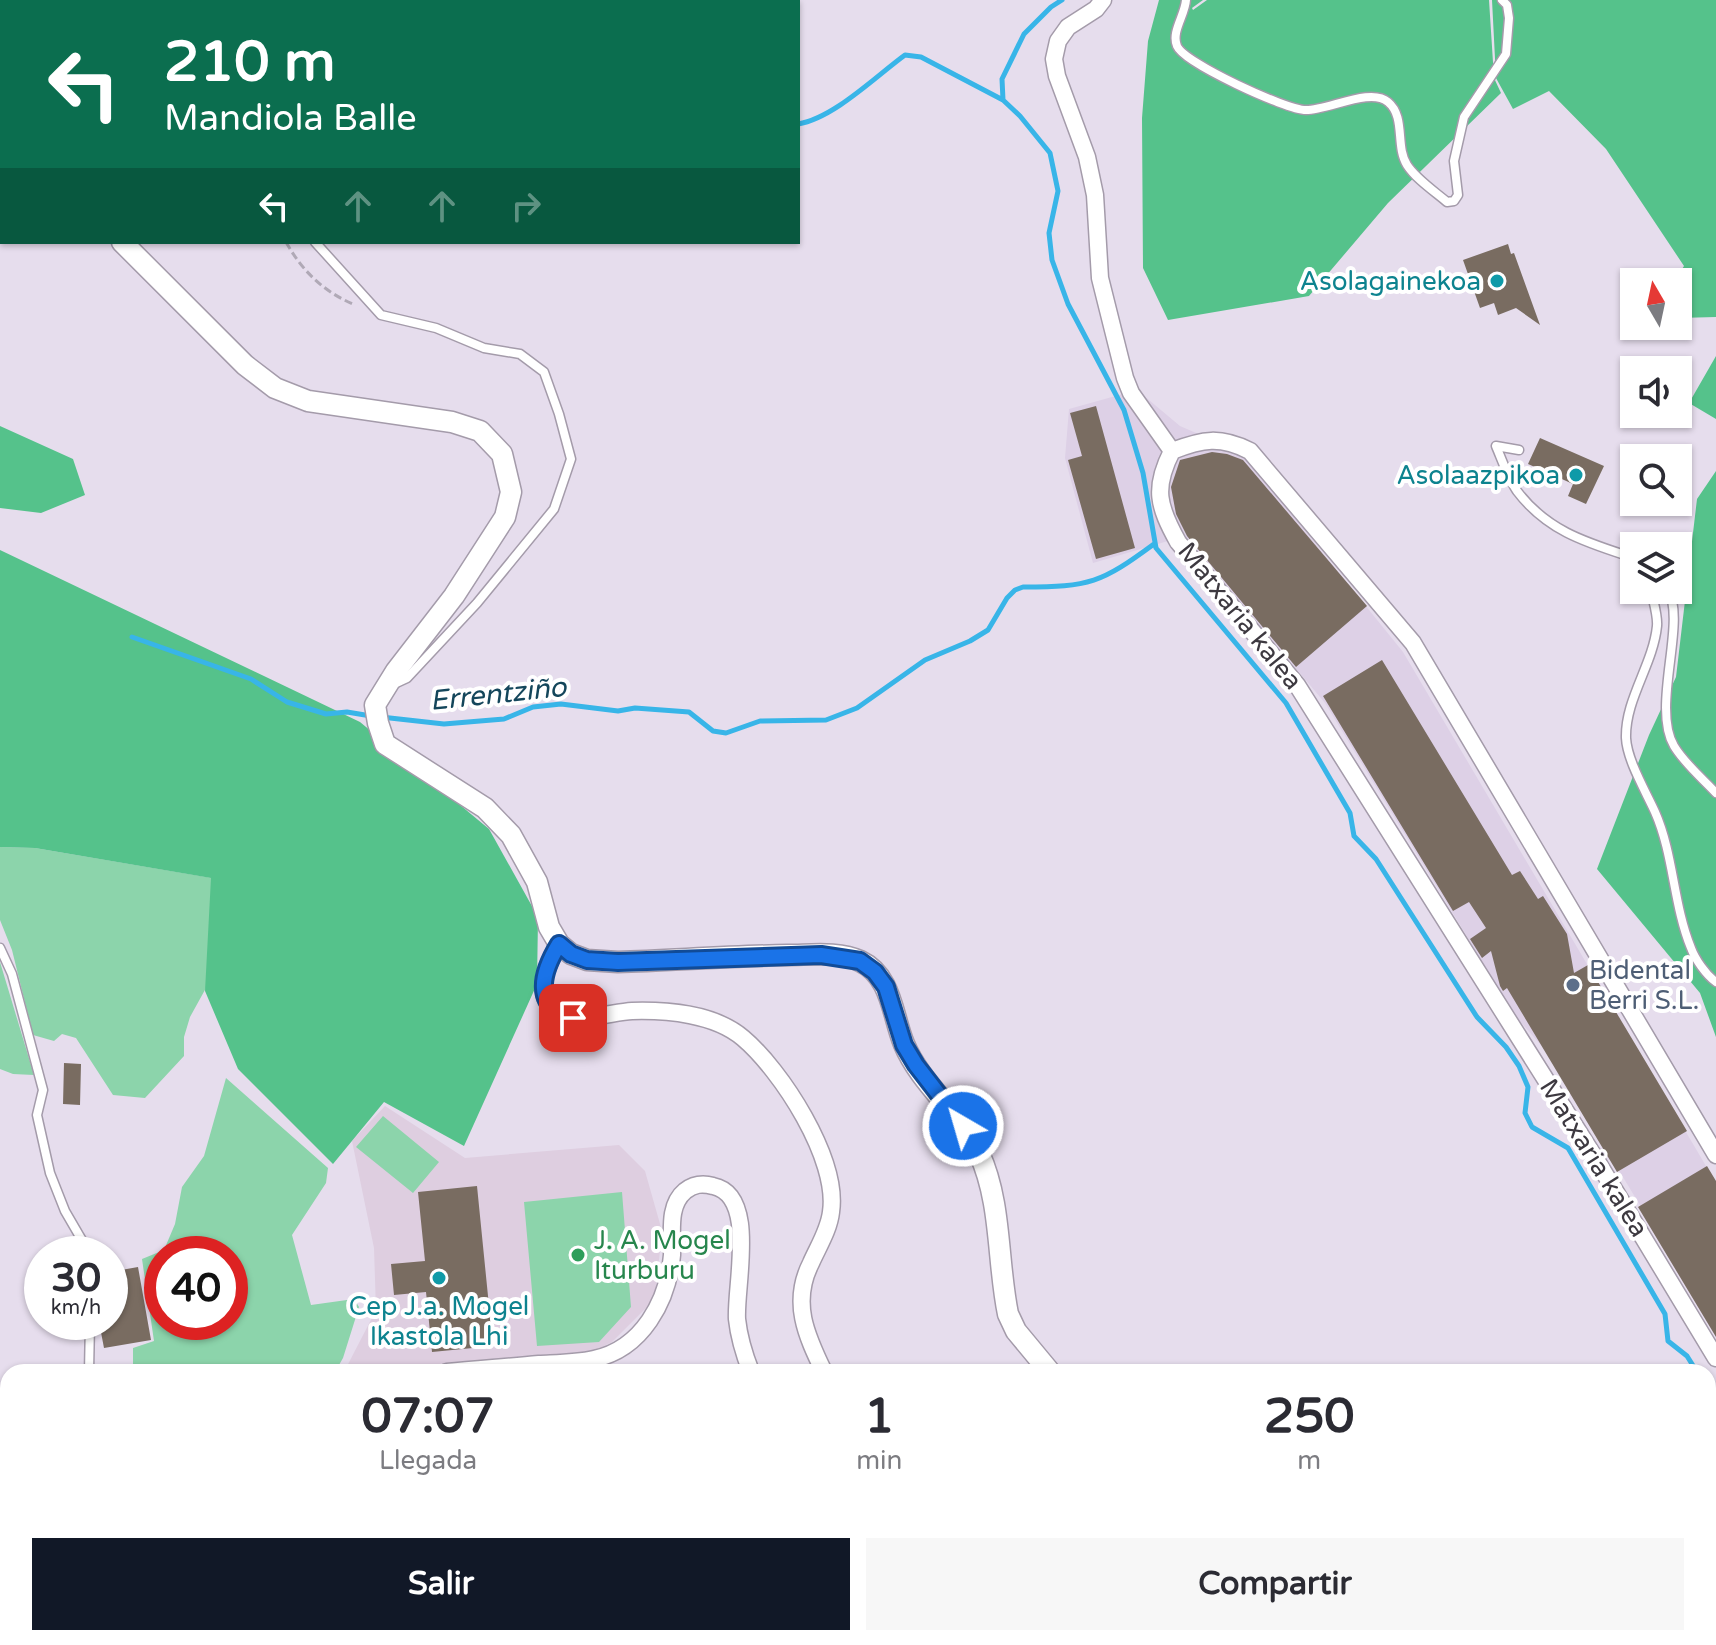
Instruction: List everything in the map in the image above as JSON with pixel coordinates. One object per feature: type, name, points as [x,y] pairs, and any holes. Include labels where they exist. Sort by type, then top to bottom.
[{"type":"street","points":[[1103,0],[1096,9],[1068,27],[1058,41],[1054,59],[1057,76],[1087,157],[1095,195],[1100,278],[1131,393],[1172,451],[1198,441],[1220,440],[1250,451],[1413,643],[1715,1149]]},
{"type":"street","points":[[124,244],[245,365],[275,388],[308,401],[466,426],[480,431],[502,454],[511,492],[505,517],[454,596],[396,671],[375,705],[385,744],[485,808],[511,835],[537,882],[549,927],[559,944],[571,954],[587,960],[618,962],[821,955],[860,961],[875,972],[886,987],[904,1045],[979,1152],[990,1184],[1008,1314],[1016,1331],[1043,1364]]},
{"type":"street","name":"Matxaria kalea","points":[[1172,451],[1161,473],[1159,496],[1165,519],[1178,542],[1297,685],[1597,1161],[1716,1358]]},
{"type":"street","points":[[559,944],[543,976],[544,992],[559,1014],[573,1018],[632,1011],[669,1013],[707,1020],[735,1031],[759,1051],[798,1106],[819,1148],[829,1179],[832,1211],[801,1288],[800,1311],[805,1332],[820,1364]]},
{"type":"street","points":[[538,1364],[595,1359],[624,1347],[641,1333],[658,1308],[669,1278],[672,1218],[679,1197],[692,1186],[705,1184],[721,1187],[732,1197],[739,1210],[737,1320],[748,1364]]},
{"type":"lane","points":[[1186,0],[1185,12],[1175,35],[1177,48],[1189,59],[1277,103],[1304,110],[1329,108],[1374,96],[1387,100],[1396,112],[1403,157],[1408,167],[1447,202],[1454,201],[1458,195],[1454,161],[1464,117],[1506,54],[1509,18],[1507,5],[1502,0]]},
{"type":"lane","points":[[317,244],[381,315],[436,328],[484,348],[520,354],[544,372],[571,459],[554,509],[517,556],[407,678],[389,686]]},
{"type":"lane","points":[[1519,450],[1496,446],[1516,489],[1540,514],[1576,540],[1620,554]]},
{"type":"lane","points":[[1653,604],[1657,624],[1651,654],[1631,709],[1626,740],[1639,779],[1657,816],[1670,860],[1680,918],[1692,952],[1716,982]]},
{"type":"lane","points":[[1671,604],[1667,727],[1674,746],[1716,793]]},
{"type":"lane","points":[[0,948],[12,974],[43,1090],[37,1115],[50,1173],[65,1211],[80,1236]]},
{"type":"lane","points":[[89,1364],[90,1340]]},
{"type":"path","points":[[287,244],[299,266],[334,296],[381,315]]},
{"type":"shaded area","points":[[1137,390],[1180,426],[1242,453],[1403,652],[1716,1183],[1716,1331],[1548,1053],[1516,1017],[1325,703],[1185,536],[1093,563],[1065,458],[1069,409]]},
{"type":"shaded area","name":"J. A. Mogel Iturburu","points":[[385,1106],[465,1158],[619,1145],[645,1171],[662,1231],[655,1299],[612,1342],[594,1351],[439,1364],[348,1364],[376,1310],[374,1248],[352,1141]]},
{"type":"green space","points":[[1159,0],[1203,0],[1193,10],[1207,0],[1489,0],[1494,78],[1501,93],[1388,203],[1309,296],[1168,320],[1143,268],[1142,118],[1148,41]]},
{"type":"green space","points":[[1492,0],[1716,0],[1716,317],[1692,318],[1692,268],[1683,268],[1606,149],[1549,91],[1513,109],[1496,78]]},
{"type":"green space","points":[[1716,356],[1716,419],[1692,405],[1692,398]]},
{"type":"green space","points":[[0,426],[73,459],[85,495],[41,513],[0,508]]},
{"type":"green space","points":[[1716,471],[1716,1037],[1700,993],[1597,869],[1649,735],[1676,677],[1685,604],[1692,604],[1692,541],[1697,499]]},
{"type":"green space","points":[[0,550],[360,722],[489,829],[538,917],[537,984],[464,1146],[384,1102],[333,1164],[238,1069],[205,991],[211,878],[35,848],[0,847]]},
{"type":"green space","points":[[0,847],[35,848],[212,878],[206,988],[190,1017],[184,1037],[184,1056],[145,1098],[113,1095],[76,1038],[62,1034],[54,1041],[33,1035],[12,950],[0,920]]},
{"type":"green space","points":[[0,962],[34,1075],[13,1074],[0,1069]]},
{"type":"green space","points":[[226,1078],[328,1168],[326,1183],[292,1235],[311,1305],[354,1299],[359,1307],[340,1364],[133,1364],[133,1348],[154,1340],[248,1340],[248,1236],[170,1236],[182,1187],[204,1156]]},
{"type":"green space","points":[[383,1116],[439,1162],[413,1193],[356,1147]]},
{"type":"green space","name":"J. A. Mogel Iturburu","points":[[622,1192],[631,1307],[599,1342],[537,1346],[524,1202]]},
{"type":"building","name":"Asolagainekoa","points":[[1508,244],[1540,325],[1516,308],[1498,315],[1494,303],[1480,308],[1463,260]]},
{"type":"building","points":[[1096,406],[1135,548],[1096,559],[1068,460],[1082,456],[1070,413]]},
{"type":"building","name":"Asolaazpikoa","points":[[1540,438],[1604,466],[1586,504],[1568,496],[1573,484],[1528,464]]},
{"type":"building","points":[[1212,452],[1243,460],[1367,606],[1296,667],[1187,536],[1176,514],[1171,487],[1180,460]]},
{"type":"building","points":[[1382,660],[1512,875],[1520,871],[1538,899],[1543,896],[1567,934],[1574,973],[1588,965],[1687,1131],[1617,1172],[1507,988],[1503,991],[1500,986],[1491,951],[1482,958],[1470,939],[1486,928],[1469,902],[1453,911],[1323,696]]},
{"type":"building","points":[[64,1063],[81,1064],[80,1105],[63,1104]]},
{"type":"building","points":[[1707,1166],[1716,1181],[1716,1337],[1638,1207]]},
{"type":"building","name":"Cep J.a. Mogel Ikastola Lhi","points":[[477,1186],[493,1346],[432,1352],[426,1292],[394,1295],[391,1264],[425,1261],[418,1192]]},
{"type":"building","points":[[138,1267],[144,1301],[144,1340],[151,1340],[104,1348],[102,1340],[128,1340],[128,1269]]},
{"type":"waterway","points":[[1062,0],[1024,34],[1002,79],[1003,100],[1050,153],[1058,191],[1049,233],[1052,260],[1068,304],[1124,410],[1143,473],[1156,548],[1286,703],[1350,813],[1354,836],[1376,859],[1477,1017],[1506,1047],[1519,1066],[1528,1087],[1525,1113],[1532,1127],[1568,1148],[1665,1314],[1668,1341],[1692,1364]]},
{"type":"waterway","points":[[800,123],[840,105],[905,55],[921,57],[1003,100]]},
{"type":"waterway","name":"Errentziño","points":[[381,717],[444,724],[504,719],[533,707],[561,704],[618,711],[635,708],[689,712],[713,731],[726,733],[760,721],[826,720],[857,708],[925,660],[988,630],[1015,590],[1094,580],[1121,567],[1154,544]]},
{"type":"waterway","name":"Errentziño","points":[[132,637],[251,679],[287,702],[326,714],[347,712],[371,716]]},
{"type":"place","name":"Asolagainekoa","points":[[1497,281]]},
{"type":"place","name":"Asolaazpikoa","points":[[1576,475]]},
{"type":"place","name":"Bidental Berri S.L.","points":[[1573,985]]},
{"type":"place","name":"J. A. Mogel Iturburu","points":[[578,1255]]},
{"type":"place","name":"Cep J.a. Mogel Ikastola Lhi","points":[[439,1278]]},
{"type":"route","points":[[573,1018],[559,1014],[544,992],[543,976],[559,944],[571,954],[587,960],[618,962],[821,955],[860,961],[875,972],[886,987],[904,1045],[963,1126]]}]
